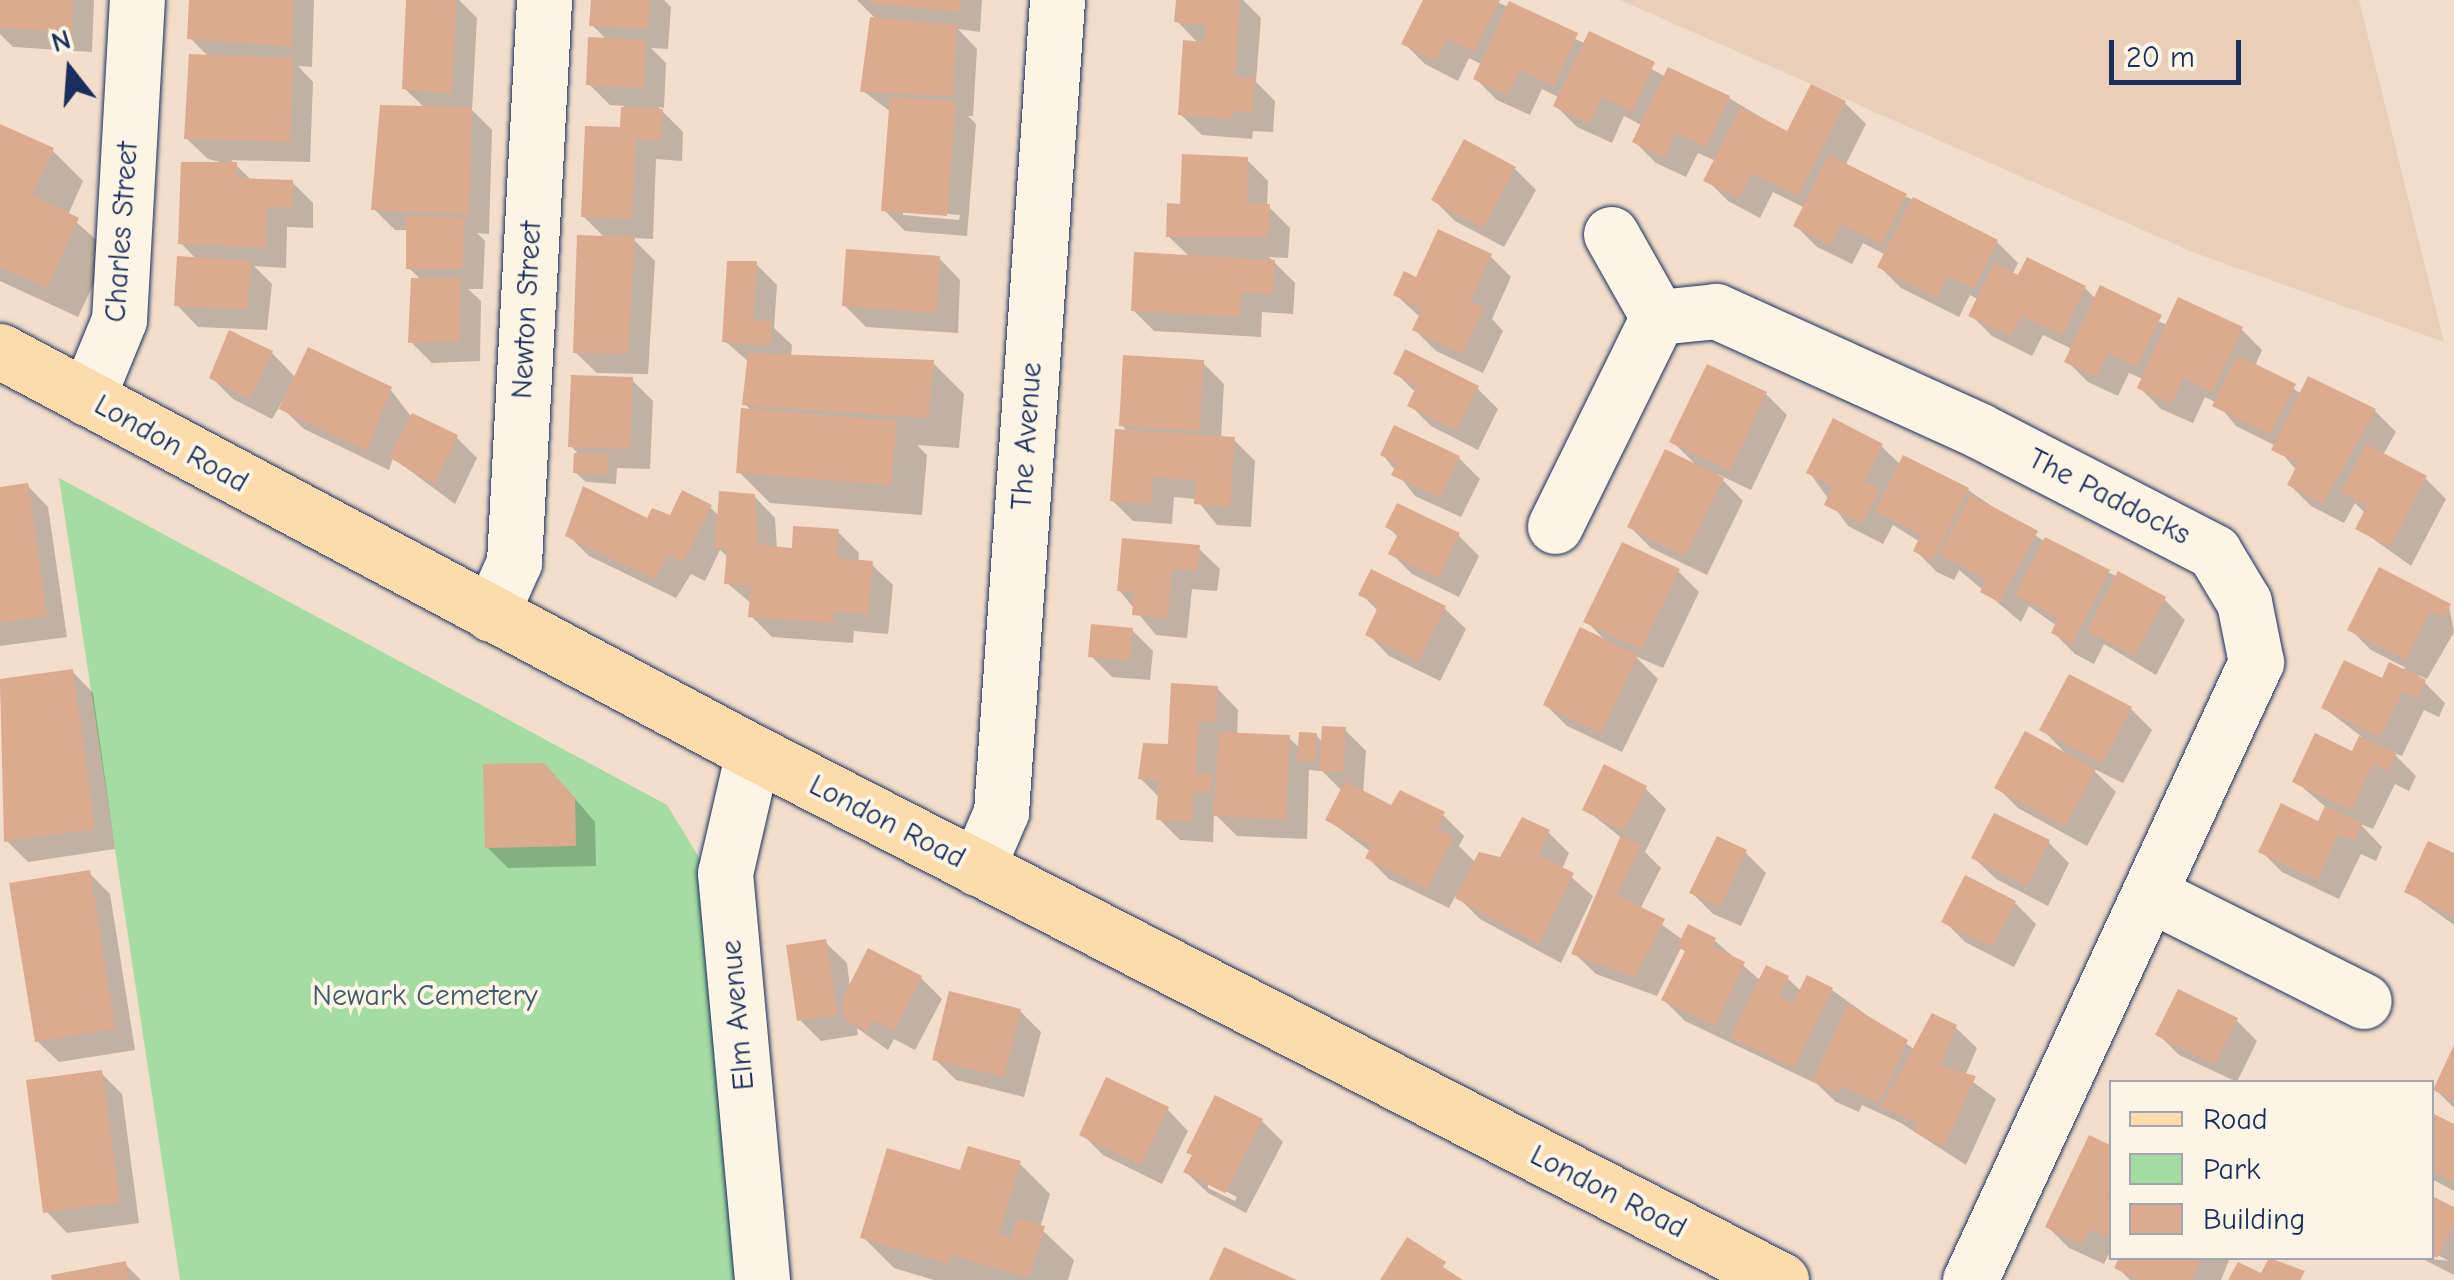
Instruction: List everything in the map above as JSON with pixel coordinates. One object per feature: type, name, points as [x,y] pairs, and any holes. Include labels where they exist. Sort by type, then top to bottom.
[{"type":"main road","name":"London Road","points":[[0,351],[1722,1265],[1781,1280]]},
{"type":"street","name":"Charles Street","points":[[87,398],[119,320],[136,0]]},
{"type":"street","name":"Newton Street","points":[[491,614],[514,562],[544,0]]},
{"type":"street","name":"The Avenue","points":[[977,868],[1001,812],[1057,0]]},
{"type":"street","points":[[1555,526],[1658,317],[1611,234]]},
{"type":"street","name":"The Paddocks","points":[[1658,317],[1716,311],[1995,438],[2214,552],[2244,602],[2256,662],[1970,1280]]},
{"type":"street","name":"Elm Avenue","points":[[753,752],[725,874],[762,1280]]},
{"type":"street","points":[[2150,894],[2364,1000]]},
{"type":"shaded area","points":[[1620,0],[2359,0],[2444,342],[2195,253]]},
{"type":"green space","name":"Newark Cemetery","points":[[59,478],[667,805],[700,859],[738,1280],[180,1280]]},
{"type":"building","points":[[0,0],[73,0],[72,32],[0,28]]},
{"type":"building","points":[[189,0],[293,0],[292,47],[187,39]]},
{"type":"building","points":[[406,0],[457,0],[451,94],[402,89]]},
{"type":"building","points":[[591,0],[650,0],[648,29],[589,26]]},
{"type":"building","points":[[872,0],[961,0],[960,12]]},
{"type":"building","points":[[1176,0],[1240,0],[1235,76],[1255,78],[1253,112],[1232,111],[1231,119],[1178,115],[1183,40],[1205,42],[1206,25],[1174,22]]},
{"type":"building","points":[[1423,0],[1500,0],[1474,52],[1447,39],[1436,61],[1401,44]]},
{"type":"building","points":[[1509,1],[1578,33],[1554,86],[1520,70],[1508,96],[1473,79]]},
{"type":"building","points":[[870,17],[957,25],[953,96],[860,92]]},
{"type":"building","points":[[1589,31],[1655,62],[1632,112],[1602,97],[1590,124],[1553,106]]},
{"type":"building","points":[[588,37],[646,40],[644,88],[586,85]]},
{"type":"building","points":[[189,54],[293,58],[290,142],[184,139]]},
{"type":"building","points":[[1668,67],[1730,96],[1706,147],[1676,133],[1664,158],[1632,142]]},
{"type":"building","points":[[1811,84],[1846,101],[1798,196],[1752,173],[1739,198],[1703,181],[1741,107],[1787,131]]},
{"type":"building","points":[[890,97],[956,101],[947,216],[881,211]]},
{"type":"building","points":[[380,105],[472,107],[469,214],[371,210]]},
{"type":"building","points":[[621,107],[663,109],[661,141],[636,139],[632,219],[581,217],[585,126],[620,127]]},
{"type":"building","points":[[0,124],[54,148],[32,195],[79,218],[47,288],[0,267]]},
{"type":"building","points":[[1464,139],[1516,167],[1483,228],[1431,200]]},
{"type":"building","points":[[1182,154],[1248,157],[1247,203],[1270,204],[1268,237],[1166,237],[1167,203],[1180,204]]},
{"type":"building","points":[[1829,155],[1907,194],[1882,244],[1841,224],[1830,245],[1793,226]]},
{"type":"building","points":[[181,162],[237,162],[236,178],[293,180],[292,207],[267,207],[266,248],[178,244]]},
{"type":"building","points":[[1913,197],[1998,240],[1974,289],[1948,276],[1937,298],[1877,267]]},
{"type":"building","points":[[406,215],[465,218],[462,269],[406,269]]},
{"type":"building","points":[[1438,229],[1492,254],[1470,301],[1484,308],[1462,354],[1412,330],[1422,309],[1393,295],[1404,271],[1416,277]]},
{"type":"building","points":[[577,235],[635,237],[628,354],[573,353]]},
{"type":"building","points":[[846,249],[940,256],[937,313],[842,306]]},
{"type":"building","points":[[1134,252],[1275,260],[1273,294],[1242,292],[1240,317],[1131,311]]},
{"type":"building","points":[[177,256],[252,261],[247,309],[174,306]]},
{"type":"building","points":[[2027,257],[2086,286],[2062,335],[2021,316],[2011,336],[1968,316],[1994,263],[2018,275]]},
{"type":"building","points":[[727,261],[757,261],[753,320],[772,322],[770,346],[722,342]]},
{"type":"building","points":[[411,278],[461,278],[460,341],[408,343]]},
{"type":"building","points":[[2100,285],[2162,315],[2137,367],[2108,353],[2096,377],[2064,362]]},
{"type":"building","points":[[2178,297],[2243,327],[2213,392],[2183,378],[2171,404],[2137,388]]},
{"type":"building","points":[[229,330],[273,351],[250,399],[209,378]]},
{"type":"building","points":[[308,347],[392,387],[367,451],[279,409]]},
{"type":"building","points":[[1405,349],[1479,386],[1456,430],[1407,406],[1417,385],[1393,374]]},
{"type":"building","points":[[748,353],[934,360],[928,418],[742,405]]},
{"type":"building","points":[[1123,355],[1204,360],[1199,431],[1119,426]]},
{"type":"building","points":[[2237,355],[2296,384],[2270,435],[2212,406]]},
{"type":"building","points":[[1707,364],[1767,392],[1730,471],[1669,442]]},
{"type":"building","points":[[571,375],[633,377],[630,449],[568,447]]},
{"type":"building","points":[[2308,376],[2376,409],[2323,504],[2287,485],[2298,463],[2271,450]]},
{"type":"building","points":[[741,408],[897,421],[891,485],[736,473]]},
{"type":"building","points":[[412,413],[458,435],[434,485],[389,457]]},
{"type":"building","points":[[1833,418],[1883,444],[1864,482],[1880,489],[1862,524],[1824,505],[1833,486],[1806,473]]},
{"type":"building","points":[[1394,425],[1460,456],[1440,498],[1391,475],[1397,463],[1380,455]]},
{"type":"building","points":[[1115,429],[1235,437],[1230,507],[1194,504],[1195,480],[1153,477],[1151,504],[1110,501]]},
{"type":"building","points":[[2366,444],[2427,476],[2390,547],[2355,529],[2367,506],[2341,492]]},
{"type":"building","points":[[1665,449],[1724,478],[1685,556],[1627,527]]},
{"type":"building","points":[[574,453],[608,454],[607,475],[573,473]]},
{"type":"building","points":[[1903,455],[1969,488],[1932,561],[1913,551],[1921,534],[1875,511]]},
{"type":"building","points":[[28,483],[47,616],[0,623],[0,487]]},
{"type":"building","points":[[583,486],[647,518],[652,508],[670,515],[682,490],[712,505],[683,562],[669,555],[654,579],[565,536]]},
{"type":"building","points":[[719,491],[755,494],[758,545],[792,548],[793,526],[839,529],[837,558],[873,561],[868,615],[834,611],[833,623],[748,617],[751,586],[724,584],[727,549],[715,548]]},
{"type":"building","points":[[1971,495],[2038,531],[1999,602],[1980,592],[1987,580],[1939,554]]},
{"type":"building","points":[[1397,503],[1460,533],[1438,578],[1388,554],[1398,534],[1385,527]]},
{"type":"building","points":[[2045,537],[2110,570],[2072,644],[2051,633],[2058,618],[2015,595]]},
{"type":"building","points":[[1122,538],[1200,545],[1197,571],[1172,569],[1167,618],[1132,615],[1134,592],[1117,591]]},
{"type":"building","points":[[1622,542],[1680,569],[1641,649],[1583,622]]},
{"type":"building","points":[[2379,567],[2451,604],[2444,618],[2430,611],[2406,660],[2347,630]]},
{"type":"building","points":[[1371,569],[1446,606],[1418,661],[1365,635],[1379,605],[1358,595]]},
{"type":"building","points":[[2118,571],[2166,597],[2134,656],[2087,631]]},
{"type":"building","points":[[1091,624],[1133,628],[1130,660],[1088,657]]},
{"type":"building","points":[[1580,627],[1638,655],[1601,733],[1543,705]]},
{"type":"building","points":[[2344,660],[2382,678],[2389,662],[2426,680],[2417,698],[2403,691],[2380,737],[2321,708]]},
{"type":"building","points":[[73,669],[95,829],[4,842],[0,679]]},
{"type":"building","points":[[2069,674],[2132,707],[2102,764],[2039,730]]},
{"type":"building","points":[[1171,683],[1218,686],[1216,722],[1199,721],[1196,773],[1212,774],[1210,793],[1194,793],[1192,822],[1156,820],[1159,781],[1138,779],[1143,743],[1168,744]]},
{"type":"building","points":[[1322,726],[1346,727],[1343,772],[1319,771]]},
{"type":"building","points":[[2025,731],[2096,769],[2065,826],[1994,788]]},
{"type":"building","points":[[1219,732],[1290,735],[1286,819],[1213,816]]},
{"type":"building","points":[[1299,732],[1317,733],[1315,762],[1297,761]]},
{"type":"building","points":[[2315,733],[2352,751],[2359,736],[2397,753],[2388,771],[2373,764],[2351,810],[2292,782]]},
{"type":"building","points":[[544,763],[575,798],[576,846],[485,848],[483,764]]},
{"type":"building","points":[[1604,764],[1647,786],[1624,831],[1582,810]]},
{"type":"building","points":[[1345,781],[1391,805],[1400,790],[1445,812],[1437,829],[1454,837],[1427,889],[1365,858],[1372,845],[1325,820]]},
{"type":"building","points":[[2281,803],[2318,821],[2325,806],[2363,823],[2354,841],[2339,834],[2317,880],[2258,852]]},
{"type":"building","points":[[1994,813],[2050,840],[2027,886],[1971,858]]},
{"type":"building","points":[[1522,817],[1550,830],[1538,855],[1574,873],[1539,944],[1455,898],[1479,852],[1500,857]]},
{"type":"building","points":[[1621,835],[1641,845],[1617,895],[1665,919],[1635,977],[1571,954]]},
{"type":"building","points":[[1717,836],[1747,850],[1720,907],[1689,893]]},
{"type":"building","points":[[2428,841],[2454,853],[2454,916],[2404,892]]},
{"type":"building","points":[[90,870],[115,1029],[35,1042],[9,883]]},
{"type":"building","points":[[1965,875],[2016,901],[1992,947],[1941,922]]},
{"type":"building","points":[[1688,924],[1716,938],[1712,946],[1745,962],[1715,1026],[1661,1000],[1685,951],[1677,947]]},
{"type":"building","points":[[826,939],[838,1015],[797,1021],[786,945]]},
{"type":"building","points":[[868,948],[922,976],[894,1031],[872,1020],[867,1031],[844,1019],[843,997]]},
{"type":"building","points":[[1766,965],[1789,976],[1779,996],[1793,1003],[1807,975],[1833,988],[1794,1068],[1730,1037]]},
{"type":"building","points":[[2178,989],[2238,1018],[2215,1064],[2155,1035]]},
{"type":"building","points":[[949,991],[1021,1009],[1004,1077],[932,1060]]},
{"type":"building","points":[[1848,1004],[1908,1040],[1879,1103],[1841,1086],[1837,1093],[1812,1081]]},
{"type":"building","points":[[1932,1013],[1957,1025],[1940,1066],[1976,1076],[1944,1146],[1914,1132],[1918,1123],[1881,1107]]},
{"type":"building","points":[[2454,1045],[2454,1100],[2434,1088]]},
{"type":"building","points":[[102,1070],[120,1202],[43,1213],[26,1080]]},
{"type":"building","points":[[1106,1077],[1169,1107],[1141,1165],[1079,1135]]},
{"type":"building","points":[[1215,1095],[1263,1119],[1225,1193],[1183,1172],[1192,1155],[1186,1153]]},
{"type":"building","points":[[2434,1114],[2454,1124],[2454,1182],[2434,1172]]},
{"type":"building","points":[[2089,1135],[2109,1145],[2106,1194],[2109,1238],[2090,1229],[2082,1245],[2045,1227]]},
{"type":"building","points":[[968,1146],[1021,1161],[999,1234],[1011,1238],[1017,1218],[1045,1226],[1029,1278],[951,1255],[949,1264],[860,1238],[887,1148],[960,1170]]},
{"type":"building","points":[[2434,1197],[2454,1207],[2454,1224],[2437,1258]]},
{"type":"building","points":[[1407,1237],[1446,1262],[1443,1267],[1463,1280],[1380,1280]]},
{"type":"building","points":[[1224,1247],[1297,1280],[1209,1280]]},
{"type":"building","points":[[2118,1260],[2200,1260],[2192,1280],[2138,1280],[2114,1268]]},
{"type":"building","points":[[2268,1260],[2305,1271],[2300,1280],[2228,1280],[2238,1262],[2261,1273]]},
{"type":"building","points":[[126,1261],[129,1280],[52,1280],[51,1275]]}]
